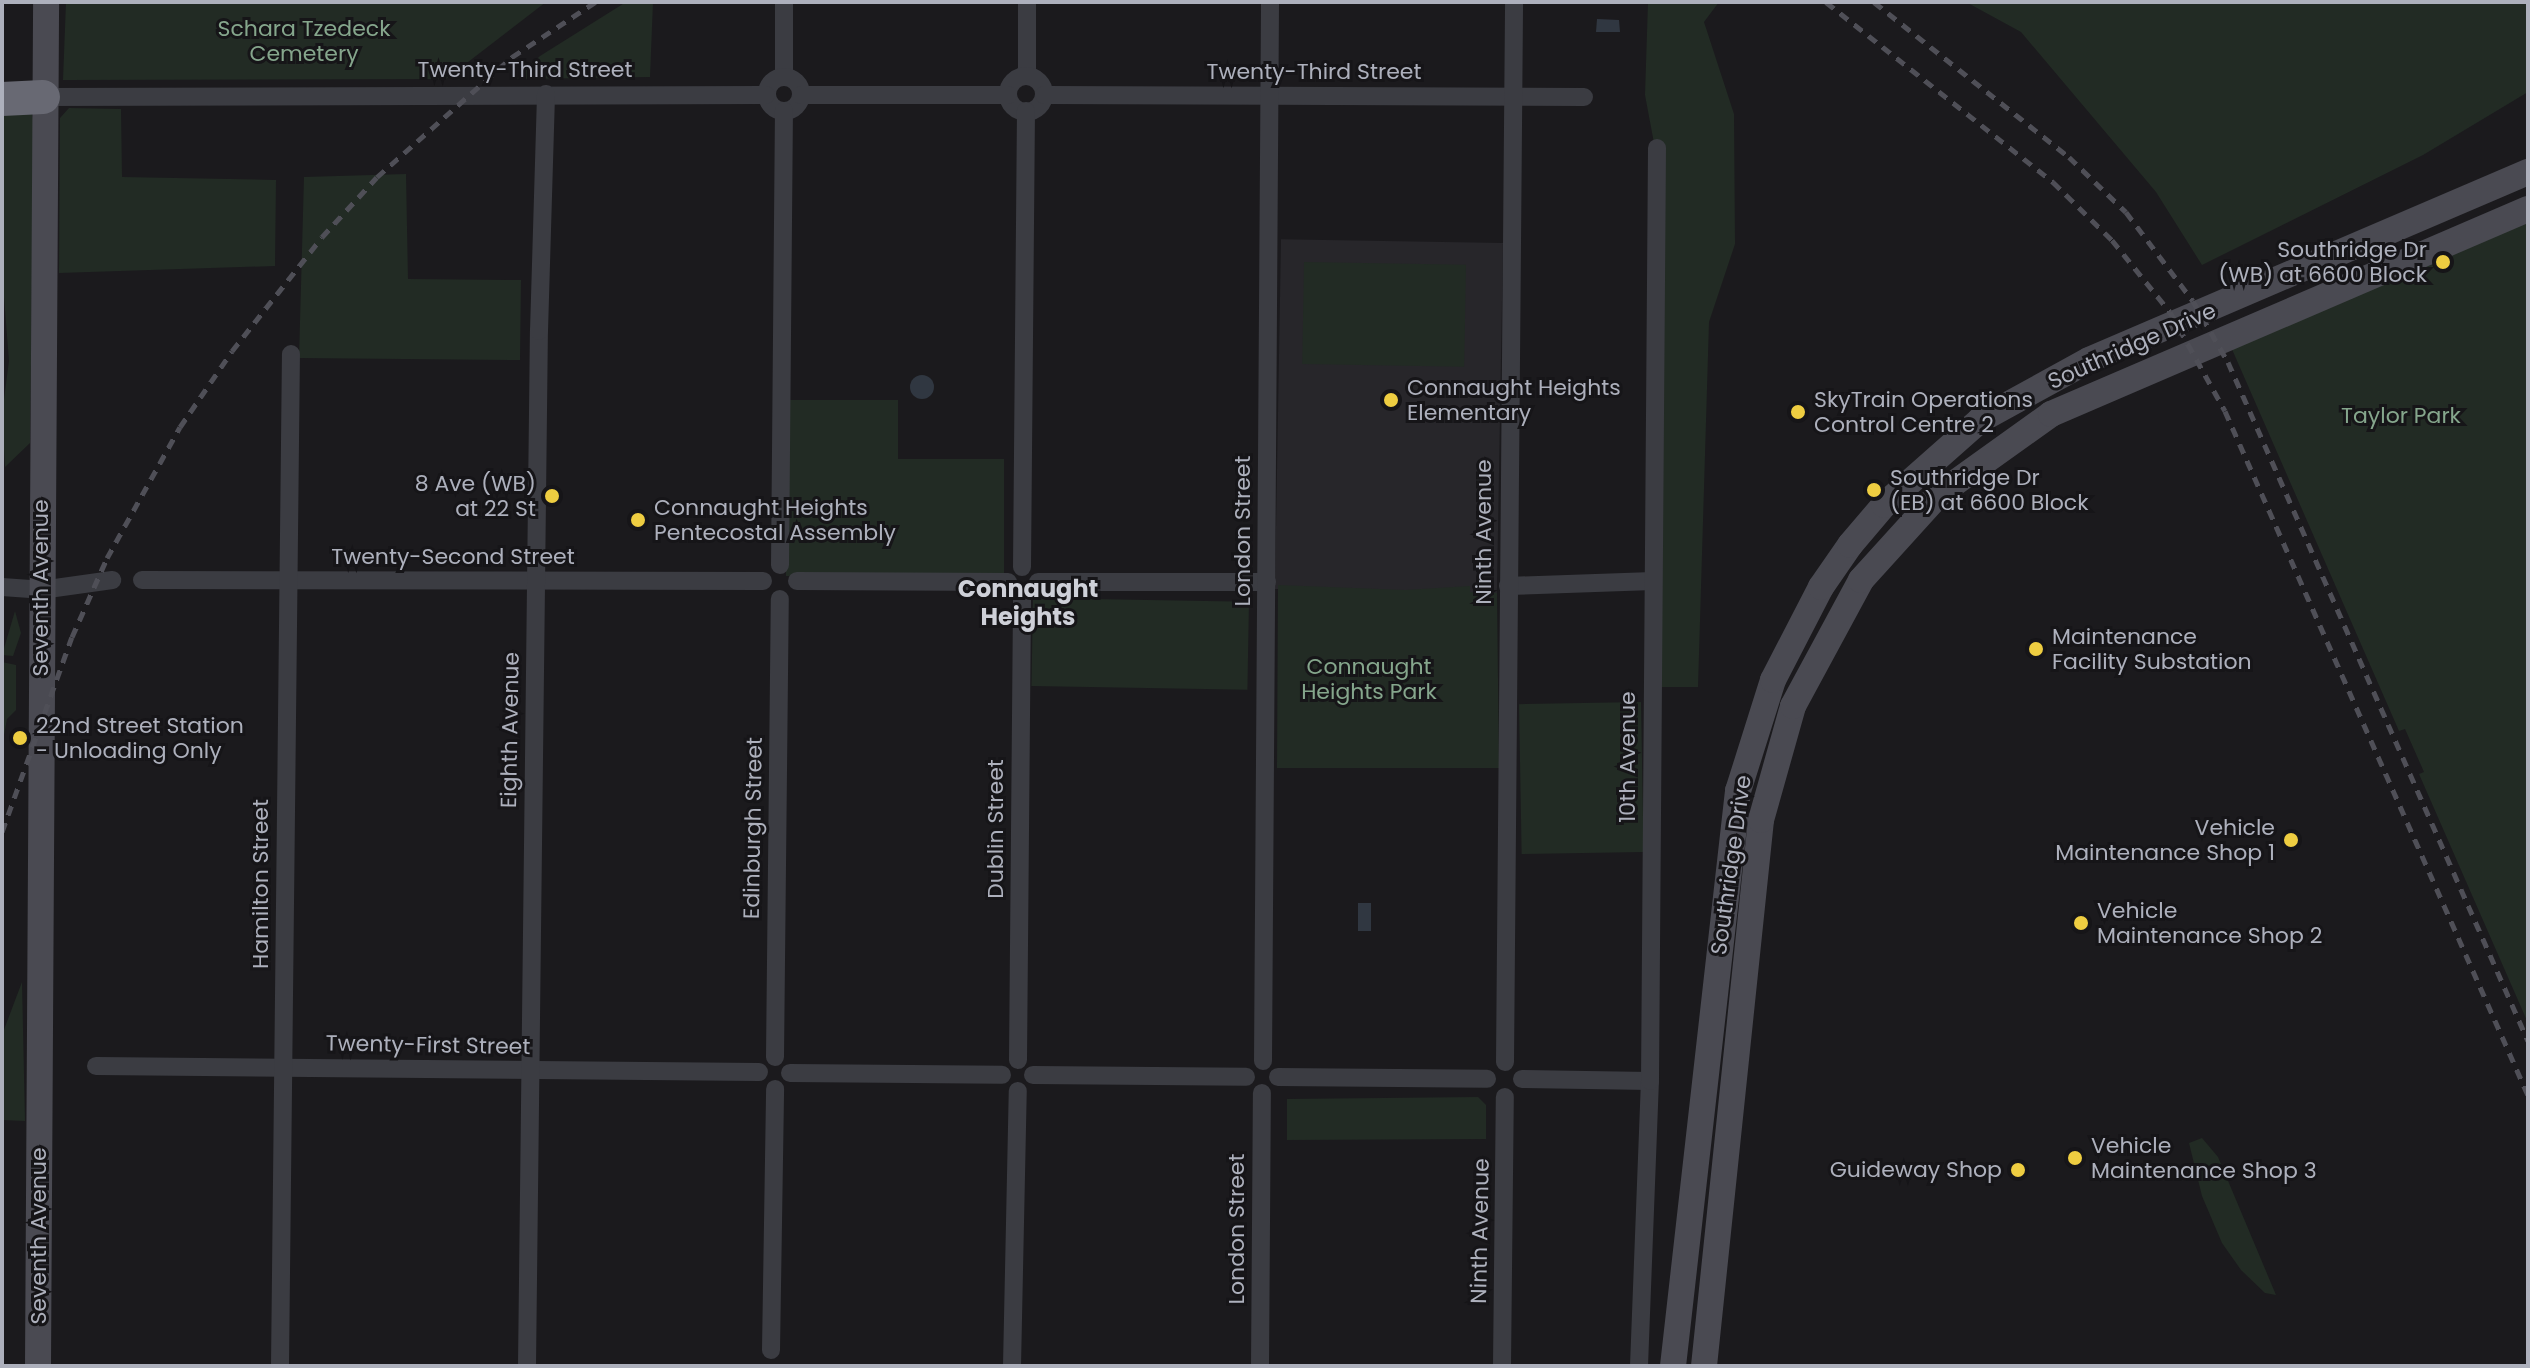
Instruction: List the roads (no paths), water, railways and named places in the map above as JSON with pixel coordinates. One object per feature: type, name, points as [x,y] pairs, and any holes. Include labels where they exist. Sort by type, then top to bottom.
[{"type":"highway","points":[[2,99],[43,97]]},
{"type":"main road","name":"Seventh Avenue","points":[[38,1366],[43,97],[46,2]]},
{"type":"main road","name":"Southridge Drive","points":[[1673,1366],[1728,848],[1753,733],[1773,680],[1821,587],[1884,505],[1980,420],[2089,360],[2528,172]]},
{"type":"main road","name":"Southridge Drive","points":[[1704,1366],[1761,820],[1771,773],[1793,706],[1837,616],[1917,513],[1994,450],[2051,414],[2528,209]]},
{"type":"main road","points":[[1917,513],[1925,467]]},
{"type":"street","points":[[784,2],[784,76]]},
{"type":"street","points":[[1027,2],[1027,76]]},
{"type":"street","name":"London Street","points":[[1263,1061],[1270,2]]},
{"type":"street","name":"Ninth Avenue","points":[[1505,1062],[1514,2]]},
{"type":"street","points":[[784,76],[798,84],[801,95],[798,104],[784,111],[770,105],[766,95],[769,84],[784,76]]},
{"type":"street","points":[[1027,76],[1038,80],[1044,95],[1037,108],[1026,111],[1017,108],[1008,95],[1012,83],[1027,76]]},
{"type":"street","name":"Eighth Avenue","points":[[527,1366],[536,582],[546,94]]},
{"type":"street","name":"Twenty-Third Street","points":[[43,97],[766,95]]},
{"type":"street","points":[[801,95],[1008,95]]},
{"type":"street","name":"Twenty-Third Street","points":[[1044,95],[1584,97]]},
{"type":"street","points":[[780,565],[784,111]]},
{"type":"street","points":[[1022,567],[1026,111]]},
{"type":"street","name":"10th Avenue","points":[[1639,1366],[1650,1081],[1657,148]]},
{"type":"street","name":"Hamilton Street","points":[[280,1366],[286,580],[291,354]]},
{"type":"street","points":[[780,565],[793,571],[797,581],[794,592],[780,599],[769,596],[763,581],[766,571],[780,565]]},
{"type":"street","points":[[1022,567],[1032,570],[1038,582],[1036,592],[1022,598],[1013,595],[1008,582],[1011,573],[1022,567]]},
{"type":"street","points":[[2,587],[41,590],[112,580]]},
{"type":"street","name":"Twenty-Second Street","points":[[142,580],[763,581]]},
{"type":"street","points":[[797,581],[1008,582]]},
{"type":"street","points":[[1508,586],[1653,581]]},
{"type":"street","points":[[1038,582],[1267,582]]},
{"type":"street","name":"Dublin Street","points":[[1018,1060],[1022,598]]},
{"type":"street","name":"Edinburgh Street","points":[[775,1057],[780,599]]},
{"type":"street","points":[[775,1057],[787,1064],[790,1073],[784,1085],[775,1089],[762,1082],[759,1072],[763,1064],[775,1057]]},
{"type":"street","points":[[1018,1060],[1027,1063],[1033,1075],[1027,1088],[1018,1091],[1005,1084],[1002,1075],[1009,1062],[1018,1060]]},
{"type":"street","points":[[1263,1061],[1272,1064],[1278,1077],[1275,1087],[1262,1093],[1252,1090],[1246,1077],[1249,1067],[1263,1061]]},
{"type":"street","points":[[1505,1062],[1519,1069],[1522,1079],[1515,1094],[1505,1097],[1490,1090],[1487,1079],[1495,1065],[1505,1062]]},
{"type":"street","name":"Twenty-First Street","points":[[96,1066],[759,1072]]},
{"type":"street","points":[[790,1073],[1002,1075]]},
{"type":"street","points":[[1033,1075],[1246,1077]]},
{"type":"street","points":[[1278,1077],[1487,1079]]},
{"type":"street","points":[[1522,1079],[1650,1081]]},
{"type":"street","points":[[771,1350],[775,1089]]},
{"type":"street","points":[[1012,1366],[1018,1091]]},
{"type":"street","name":"London Street","points":[[1260,1366],[1262,1093]]},
{"type":"street","name":"Ninth Avenue","points":[[1502,1366],[1505,1097]]},
{"type":"railway","points":[[2,832],[72,637],[107,558],[180,427],[232,351],[322,237],[377,177],[512,57],[595,2]]},
{"type":"railway","points":[[1826,2],[2053,182],[2112,240],[2170,312],[2225,411],[2528,1095]]},
{"type":"railway","points":[[1874,2],[2069,157],[2126,212],[2193,301],[2228,362],[2528,1041]]},
{"type":"place","name":"Southridge Dr (WB) at 6600 Block","points":[[2443,262]]},
{"type":"place","name":"Connaught Heights Elementary","points":[[1391,400]]},
{"type":"place","name":"SkyTrain Operations Control Centre 2","points":[[1798,412]]},
{"type":"place","name":"Southridge Dr (EB) at 6600 Block","points":[[1874,490]]},
{"type":"place","name":"8 Ave (WB) at 22 St","points":[[552,496]]},
{"type":"place","name":"Connaught Heights Pentecostal Assembly","points":[[638,520]]},
{"type":"place","name":"Maintenance Facility Substation","points":[[2036,649]]},
{"type":"place","name":"22nd Street Station - Unloading Only","points":[[20,738]]},
{"type":"place","name":"Vehicle Maintenance Shop 1","points":[[2291,840]]},
{"type":"place","name":"Vehicle Maintenance Shop 2","points":[[2081,923]]},
{"type":"place","name":"Vehicle Maintenance Shop 3","points":[[2075,1158]]},
{"type":"place","name":"Guideway Shop","points":[[2018,1170]]},
{"type":"district","name":"Connaught Heights","points":[[1028,603]]},
{"type":"park label","name":"Schara Tzedeck Cemetery","points":[[304,40]]},
{"type":"park label","name":"Taylor Park","points":[[2401,416]]},
{"type":"park label","name":"Connaught Heights Park","points":[[1369,678]]}]
